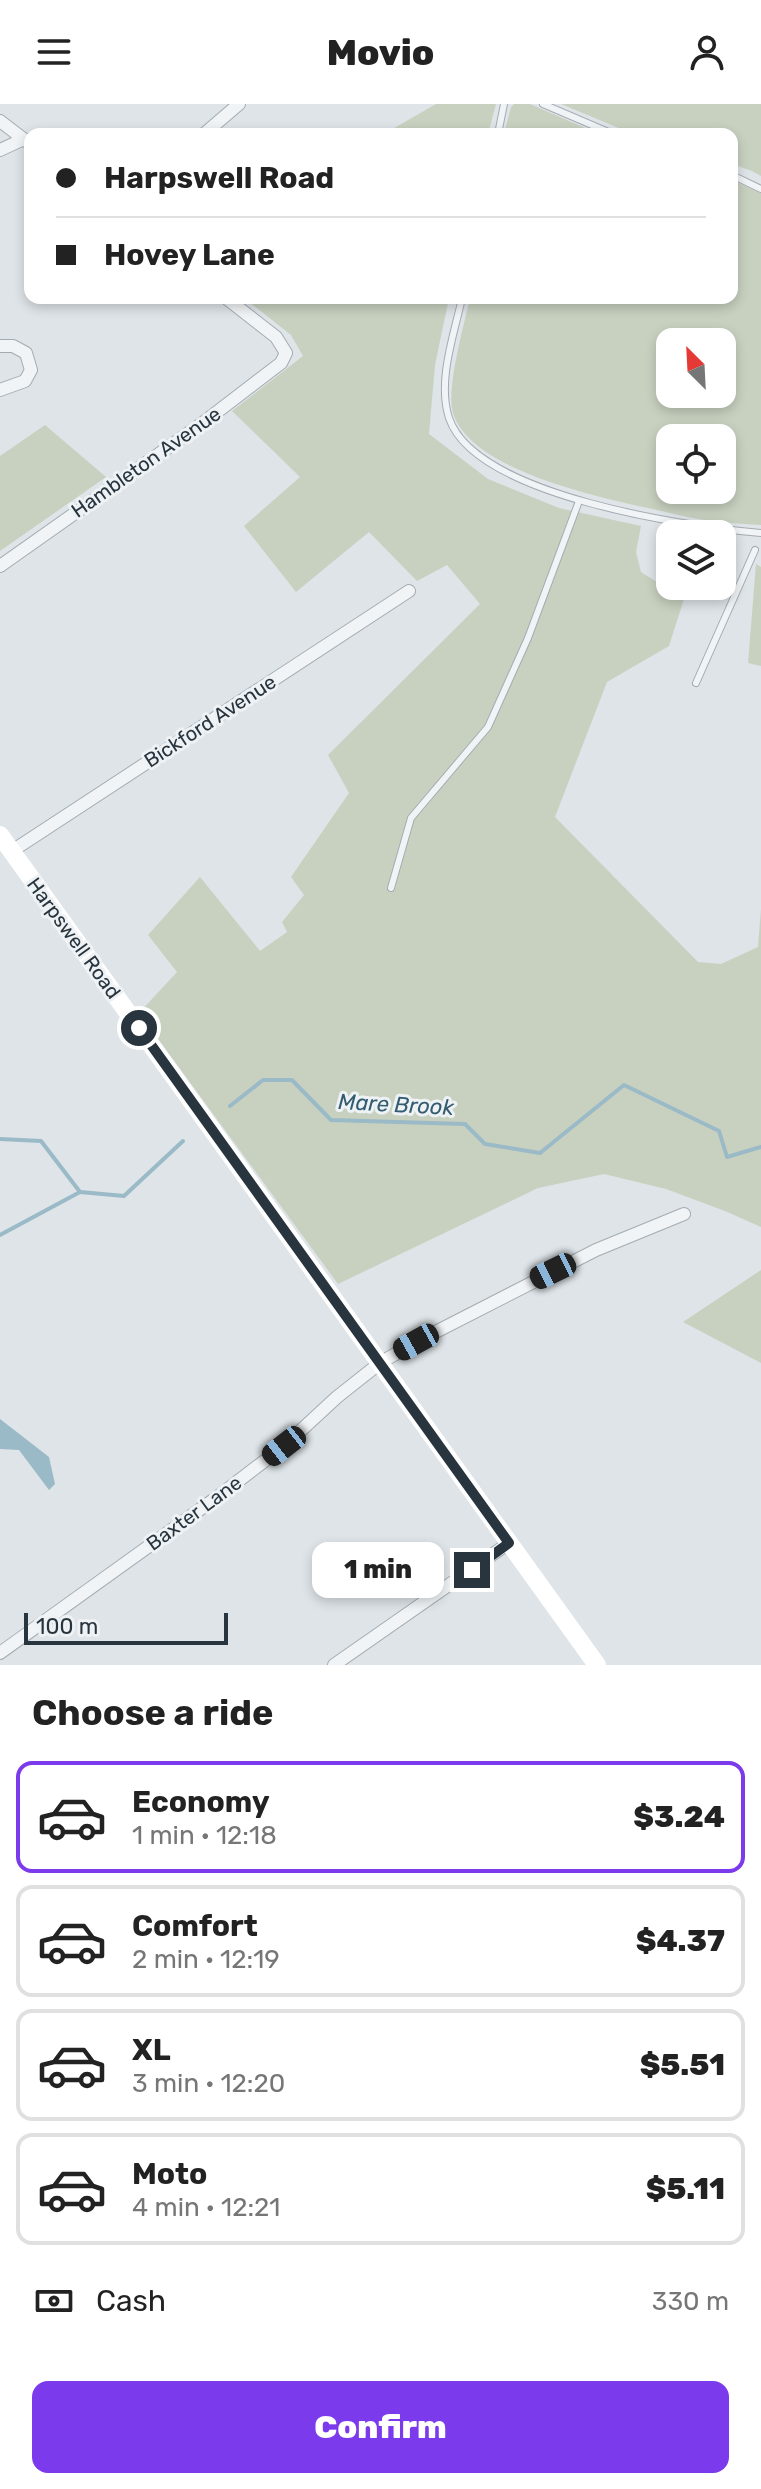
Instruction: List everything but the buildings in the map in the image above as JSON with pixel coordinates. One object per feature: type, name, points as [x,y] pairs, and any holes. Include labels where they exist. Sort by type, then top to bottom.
[{"type":"main road","name":"Harpswell Road","points":[[0,835],[597,1665]]},
{"type":"street","points":[[211,128],[239,104]]},
{"type":"street","points":[[0,121],[24,140]]},
{"type":"street","points":[[0,150],[24,143]]},
{"type":"street","name":"Hambleton Avenue","points":[[0,566],[200,425],[281,363],[286,353],[276,337],[234,304]]},
{"type":"street","points":[[0,346],[13,346],[26,353],[31,370],[25,381],[0,390]]},
{"type":"street","name":"Bickford Avenue","points":[[12,851],[409,591]]},
{"type":"street","name":"Baxter Lane","points":[[0,1653],[216,1498],[284,1446],[337,1397],[380,1363],[596,1250],[684,1214]]},
{"type":"street","points":[[334,1665],[509,1543]]},
{"type":"lane","points":[[499,128],[504,104]]},
{"type":"lane","points":[[543,104],[599,128]]},
{"type":"lane","points":[[738,178],[761,189]]},
{"type":"lane","points":[[461,304],[447,368],[445,394],[450,421],[468,446],[503,472],[579,501],[722,530],[761,533]]},
{"type":"lane","points":[[391,888],[411,818],[488,727],[528,638],[579,501]]},
{"type":"lane","points":[[696,683],[755,550]]},
{"type":"green space","points":[[436,104],[496,104],[490,128],[394,128]]},
{"type":"green space","points":[[514,104],[530,104],[585,128],[506,128]]},
{"type":"green space","points":[[561,104],[761,104],[761,176],[738,166],[738,128],[619,128]]},
{"type":"green space","points":[[738,183],[761,193],[761,525],[689,517],[602,497],[510,466],[484,451],[465,433],[453,413],[454,373],[469,304],[738,304]]},
{"type":"green space","points":[[252,304],[448,304],[435,365],[429,434],[488,479],[559,508],[641,526],[636,552],[641,572],[656,581],[656,600],[684,600],[669,646],[607,682],[555,817],[698,962],[721,964],[758,947],[761,909],[761,1227],[666,1189],[604,1174],[538,1188],[338,1284],[139,1013],[177,972],[148,935],[200,877],[260,951],[287,932],[282,922],[304,895],[291,877],[349,793],[328,755],[480,604],[447,565],[417,581],[369,532],[296,592],[244,526],[300,477],[232,411],[303,356],[291,335]]},
{"type":"green space","points":[[45,425],[106,477],[0,551],[0,456]]},
{"type":"green space","points":[[756,564],[761,567],[761,666],[748,663]]},
{"type":"green space","points":[[761,1270],[761,1363],[683,1322]]},
{"type":"water","points":[[0,1419],[49,1457],[55,1484],[49,1490],[19,1450],[0,1449]]},
{"type":"waterway","name":"Mare Brook","points":[[230,1106],[263,1080],[292,1080],[331,1120],[465,1124],[485,1144],[540,1153],[624,1085],[719,1131],[727,1157],[761,1147]]},
{"type":"waterway","name":"Mare Brook","points":[[0,1139],[41,1141],[80,1192],[124,1196],[183,1141]]},
{"type":"waterway","points":[[0,1235],[80,1192]]},
{"type":"route","points":[[139,1028],[509,1543],[472,1570]]}]
